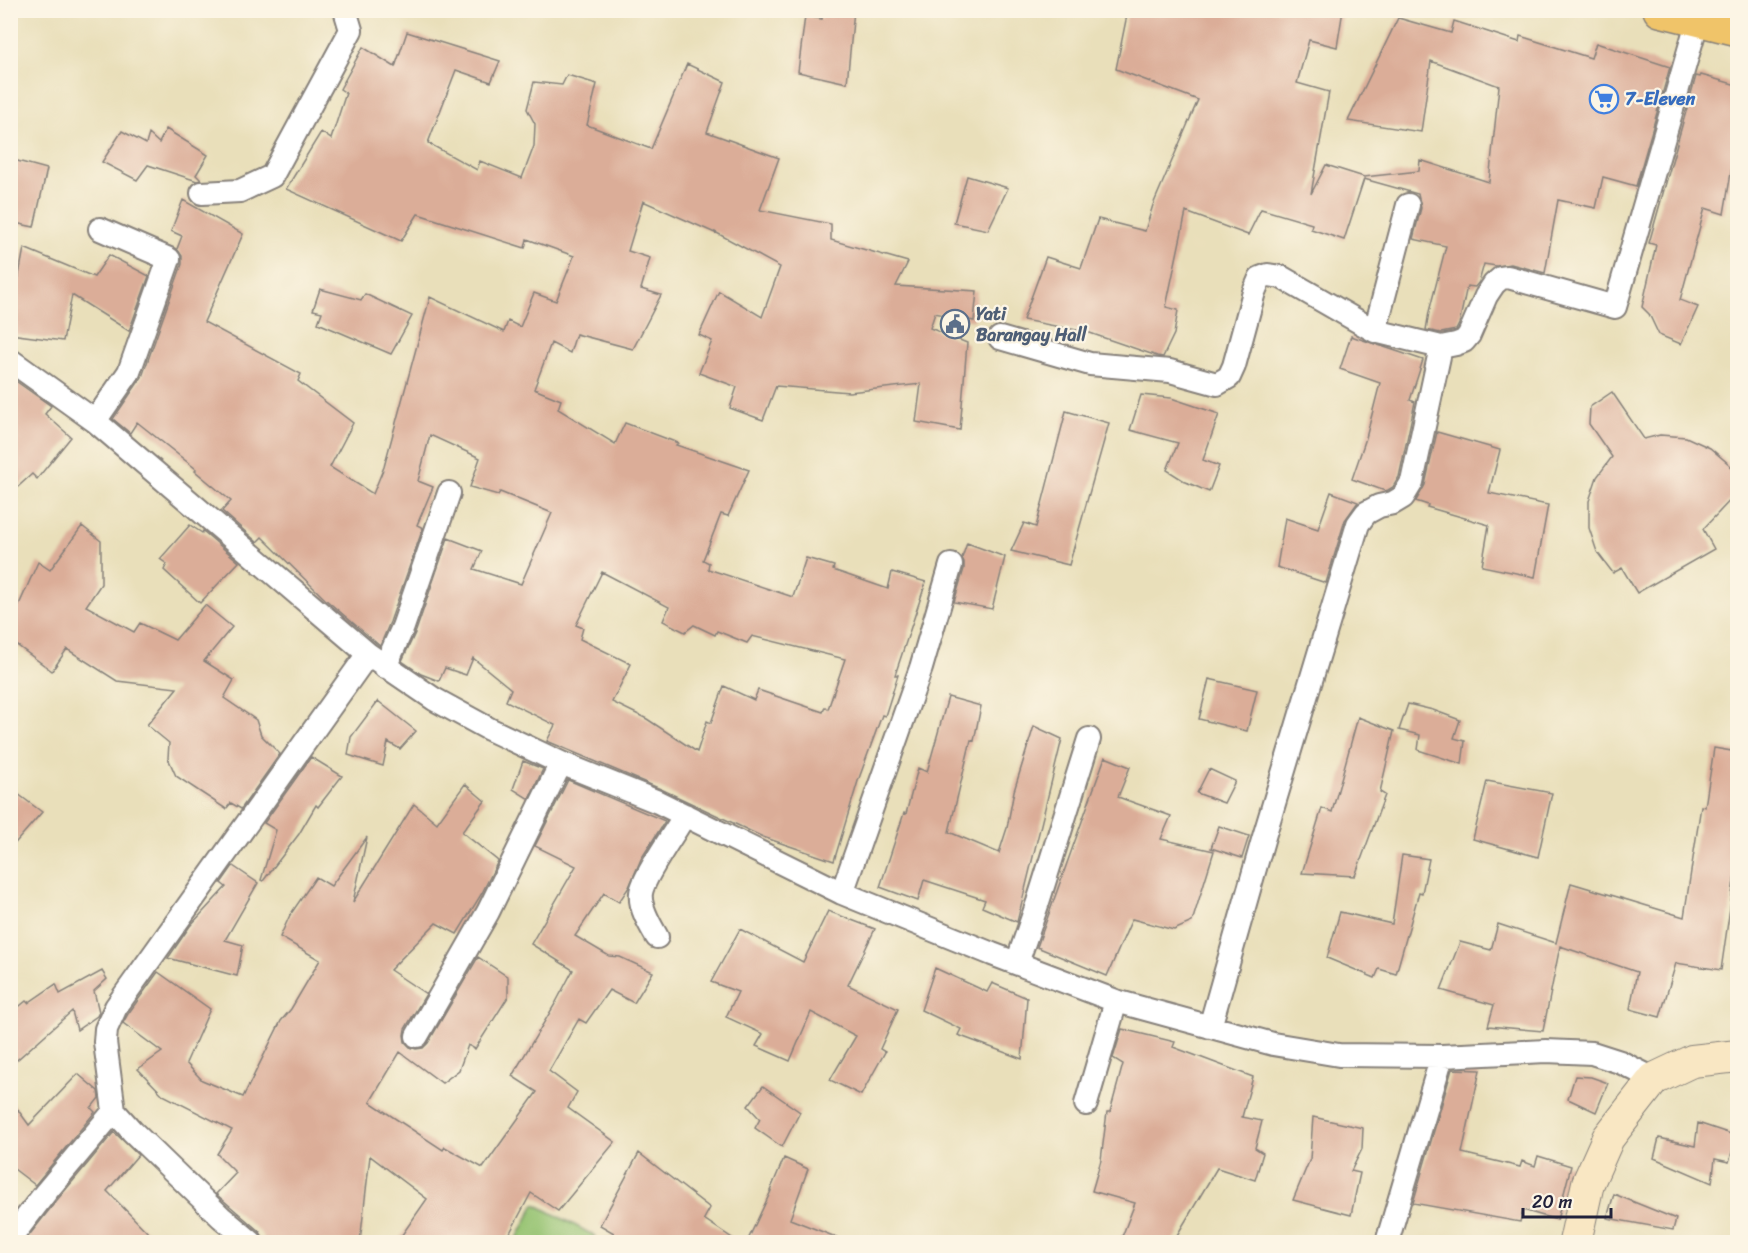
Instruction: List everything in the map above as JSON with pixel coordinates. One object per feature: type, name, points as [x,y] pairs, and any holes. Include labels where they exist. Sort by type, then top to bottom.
[{"type":"main road","points":[[1660,10],[1737,28]]},
{"type":"street","points":[[202,193],[240,191],[272,176],[351,30],[345,10]]},
{"type":"street","points":[[1000,339],[1090,364],[1170,371],[1217,384],[1229,377],[1254,292],[1260,278],[1268,275],[1281,277],[1375,331],[1441,347],[1464,341],[1469,335],[1486,296],[1501,278],[1508,277],[1615,307],[1698,19]]},
{"type":"street","points":[[1375,331],[1408,205]]},
{"type":"street","points":[[95,421],[129,372],[169,260],[100,229]]},
{"type":"street","points":[[1210,1027],[1263,840],[1358,524],[1366,513],[1404,497],[1412,482],[1441,347]]},
{"type":"street","points":[[10,360],[95,421],[376,660],[434,699],[489,729],[561,763],[658,802],[842,893],[1116,1001],[1273,1044],[1339,1055],[1442,1056],[1546,1051],[1592,1053],[1620,1062],[1654,1079]]},
{"type":"street","points":[[250,1242],[221,1217],[114,1111],[105,1042],[106,1029],[116,1007],[403,627],[449,493]]},
{"type":"street","points":[[842,893],[921,668],[951,565]]},
{"type":"street","points":[[1017,963],[1089,738]]},
{"type":"street","points":[[417,1036],[488,912],[561,763]]},
{"type":"street","points":[[657,937],[646,918],[641,894],[647,878],[685,816]]},
{"type":"street","points":[[1086,1104],[1116,1001]]},
{"type":"street","points":[[1387,1242],[1442,1056]]},
{"type":"street","points":[[1575,1242],[1588,1183],[1608,1138],[1654,1079],[1692,1061],[1737,1056]]},
{"type":"street","points":[[10,1239],[114,1111]]},
{"type":"green space","points":[[535,1204],[595,1236],[591,1242],[515,1242]]},
{"type":"building","points":[[823,10],[854,10],[847,83],[798,72],[805,16],[822,19]]},
{"type":"building","points":[[1128,10],[1343,10],[1337,47],[1309,40],[1297,83],[1329,92],[1311,194],[1326,165],[1364,177],[1419,171],[1420,160],[1489,182],[1499,86],[1431,61],[1421,132],[1348,121],[1398,18],[1451,33],[1454,21],[1519,42],[1520,36],[1591,58],[1596,43],[1670,67],[1636,186],[1603,177],[1596,208],[1558,200],[1545,273],[1511,264],[1496,266],[1484,264],[1479,282],[1475,287],[1467,286],[1456,330],[1441,333],[1426,330],[1446,246],[1413,239],[1421,208],[1418,194],[1364,179],[1344,240],[1311,229],[1312,224],[1261,209],[1248,235],[1186,212],[1166,307],[1178,310],[1174,334],[1163,357],[1087,332],[1023,320],[1046,257],[1081,268],[1098,219],[1145,231],[1153,205],[1198,100],[1116,69]]},
{"type":"building","points":[[407,32],[500,61],[491,82],[456,70],[428,143],[477,170],[480,161],[522,178],[534,146],[535,124],[527,109],[534,82],[562,85],[567,75],[597,84],[587,125],[651,149],[687,64],[725,82],[707,132],[779,158],[760,210],[831,224],[831,240],[908,262],[896,286],[977,291],[974,321],[935,313],[930,328],[967,343],[960,430],[916,422],[921,384],[849,392],[776,386],[763,420],[730,408],[737,387],[699,373],[712,341],[699,335],[719,291],[762,317],[780,267],[715,232],[643,201],[628,251],[650,258],[641,289],[661,295],[633,349],[576,334],[570,353],[551,343],[534,389],[561,400],[558,409],[615,444],[625,423],[678,443],[676,445],[749,470],[728,516],[721,514],[703,560],[709,563],[708,569],[793,597],[806,558],[834,566],[833,570],[888,589],[892,572],[926,582],[895,675],[898,675],[885,716],[882,715],[858,781],[834,861],[763,837],[663,790],[547,741],[555,725],[506,701],[511,689],[473,658],[466,675],[445,668],[439,681],[421,674],[402,661],[416,631],[448,538],[482,551],[474,569],[521,584],[552,513],[500,492],[498,495],[470,487],[480,458],[430,435],[418,481],[433,487],[417,525],[423,528],[380,646],[325,599],[262,537],[257,542],[222,511],[231,501],[195,471],[196,469],[137,422],[130,433],[113,419],[142,377],[182,264],[182,256],[177,249],[182,236],[171,231],[183,200],[243,234],[204,322],[301,374],[298,381],[353,423],[330,467],[373,494],[384,467],[430,297],[504,332],[508,321],[520,327],[534,293],[556,301],[574,256],[527,239],[525,248],[418,214],[401,241],[286,189],[321,132],[331,139],[346,93],[340,89],[363,47],[395,67]],"holes":[[[602,572],[669,607],[663,621],[685,632],[694,625],[715,635],[717,631],[747,643],[752,636],[845,659],[828,709],[825,707],[823,712],[758,690],[754,700],[724,686],[711,723],[707,721],[697,752],[647,719],[612,702],[631,664],[580,639],[583,628],[576,625]]]},
{"type":"building","points":[[1701,75],[1737,85],[1737,169],[1732,167],[1724,214],[1705,208],[1680,300],[1698,307],[1681,344],[1659,335],[1649,314],[1642,307],[1656,245],[1649,243],[1696,76]]},
{"type":"building","points":[[166,129],[208,155],[196,175],[201,180],[197,181],[148,165],[137,180],[102,162],[122,131],[146,144],[149,134],[159,143]]},
{"type":"building","points":[[10,159],[47,169],[34,227],[10,222]]},
{"type":"building","points":[[967,176],[1008,188],[988,230],[954,223]]},
{"type":"building","points":[[24,248],[94,277],[109,255],[149,276],[129,331],[72,295],[63,341],[10,334]]},
{"type":"building","points":[[320,289],[361,300],[365,294],[412,316],[391,354],[318,323],[322,312],[313,310]]},
{"type":"building","points":[[1351,336],[1423,360],[1410,400],[1415,402],[1399,477],[1393,487],[1385,491],[1352,479],[1366,438],[1380,383],[1340,369]]},
{"type":"building","points":[[10,377],[51,406],[45,414],[71,437],[37,479],[32,474],[10,494]]},
{"type":"building","points":[[1612,392],[1644,439],[1660,435],[1686,437],[1710,448],[1730,465],[1737,478],[1737,493],[1703,529],[1714,549],[1637,593],[1622,568],[1613,573],[1597,552],[1589,528],[1589,501],[1597,477],[1612,457],[1589,424],[1590,407]]},
{"type":"building","points":[[1141,395],[1171,398],[1219,414],[1203,460],[1219,466],[1209,492],[1186,482],[1167,470],[1178,443],[1130,430]]},
{"type":"building","points":[[1066,411],[1109,423],[1069,565],[1011,551],[1024,523],[1036,527]]},
{"type":"building","points":[[1437,432],[1500,450],[1489,493],[1548,505],[1535,577],[1482,566],[1489,525],[1427,507],[1428,505],[1416,501],[1425,485]]},
{"type":"building","points":[[1331,492],[1358,502],[1345,520],[1326,583],[1277,567],[1285,518],[1318,529]]},
{"type":"building","points":[[190,525],[202,533],[203,531],[239,562],[200,603],[164,570],[167,564],[160,559]]},
{"type":"building","points":[[82,526],[101,541],[101,584],[86,606],[134,632],[140,623],[175,640],[205,605],[232,627],[204,661],[234,680],[224,698],[256,720],[261,735],[280,754],[241,809],[231,803],[226,809],[176,776],[168,758],[169,743],[147,725],[177,688],[117,681],[67,649],[52,671],[10,640],[10,601],[18,607],[38,562],[50,570]]},
{"type":"building","points":[[967,543],[1005,557],[992,609],[954,602],[964,569],[962,558]]},
{"type":"building","points":[[1209,679],[1257,690],[1247,731],[1199,719]]},
{"type":"building","points":[[948,697],[981,706],[974,741],[971,740],[949,832],[999,853],[1007,828],[1014,791],[1034,726],[1062,739],[1017,922],[982,907],[985,900],[924,880],[918,901],[880,887],[904,813],[906,814],[918,768],[927,772]]},
{"type":"building","points":[[378,701],[416,731],[400,749],[388,742],[383,766],[348,755],[351,737]]},
{"type":"building","points":[[1408,704],[1460,720],[1454,738],[1465,741],[1462,764],[1418,750],[1420,735],[1399,730]]},
{"type":"building","points":[[1358,717],[1394,731],[1380,792],[1385,795],[1355,876],[1302,873],[1322,808],[1332,812]]},
{"type":"building","points":[[1714,748],[1737,752],[1737,860],[1721,970],[1676,963],[1660,1017],[1630,1009],[1637,972],[1560,946],[1543,1031],[1488,1026],[1494,1005],[1441,990],[1460,942],[1491,950],[1498,924],[1556,943],[1571,883],[1684,917],[1701,806],[1705,807]]},
{"type":"building","points":[[311,757],[342,776],[318,807],[316,805],[299,834],[263,881],[261,880],[276,830],[264,823]]},
{"type":"building","points":[[1105,757],[1130,767],[1118,797],[1171,816],[1161,839],[1214,851],[1192,922],[1174,930],[1132,919],[1107,976],[1037,947]]},
{"type":"building","points":[[523,761],[543,769],[529,799],[513,789]]},
{"type":"building","points":[[1209,769],[1235,781],[1224,803],[1197,793]]},
{"type":"building","points":[[568,780],[665,821],[641,859],[629,887],[619,902],[604,893],[575,936],[609,956],[620,957],[653,972],[634,1003],[609,990],[586,1023],[579,1019],[549,1071],[577,1092],[568,1108],[615,1142],[558,1211],[531,1193],[505,1242],[397,1242],[427,1199],[370,1156],[360,1242],[264,1242],[260,1232],[216,1194],[236,1173],[217,1154],[232,1130],[163,1095],[138,1069],[162,1052],[123,1023],[128,1014],[158,972],[210,1009],[186,1063],[202,1080],[243,1097],[281,1021],[291,1009],[320,960],[280,937],[290,915],[316,877],[331,886],[367,837],[353,902],[414,804],[437,823],[465,784],[485,801],[462,832],[498,861],[457,934],[436,923],[390,970],[426,994],[405,1029],[405,1042],[416,1049],[423,1048],[428,1043],[478,957],[508,977],[508,997],[475,1049],[468,1045],[459,1070],[442,1083],[400,1052],[370,1102],[443,1150],[445,1147],[483,1168],[537,1092],[512,1076],[573,970],[531,944],[576,866],[535,846]]},
{"type":"building","points":[[1487,781],[1552,793],[1538,857],[1473,839]]},
{"type":"building","points":[[10,788],[42,812],[10,849]]},
{"type":"building","points":[[1219,826],[1249,836],[1242,858],[1211,848]]},
{"type":"building","points":[[1402,855],[1429,859],[1422,893],[1419,892],[1396,974],[1379,969],[1375,978],[1327,958],[1340,912],[1392,924]]},
{"type":"building","points":[[233,866],[258,883],[225,940],[243,945],[237,976],[168,958],[190,926],[226,887],[221,883]]},
{"type":"building","points":[[828,911],[875,929],[848,985],[898,1009],[880,1049],[885,1052],[861,1095],[830,1080],[856,1036],[811,1012],[790,1061],[756,1046],[763,1034],[726,1017],[738,992],[711,982],[740,929],[803,962]]},
{"type":"building","points":[[935,968],[987,992],[992,983],[1027,998],[1022,1059],[958,1035],[961,1029],[921,1010]]},
{"type":"building","points":[[102,971],[107,979],[94,991],[99,1012],[97,1016],[77,1030],[72,1011],[10,1066],[10,1014],[26,1001],[28,1003],[56,984],[60,994]]},
{"type":"building","points":[[1122,1029],[1175,1042],[1173,1047],[1253,1077],[1242,1117],[1262,1121],[1255,1148],[1263,1153],[1255,1180],[1217,1168],[1173,1242],[1120,1242],[1135,1203],[1092,1191],[1101,1160],[1107,1112],[1110,1112],[1123,1064],[1113,1058]]},
{"type":"building","points":[[1452,1069],[1480,1070],[1462,1153],[1520,1167],[1522,1161],[1535,1166],[1538,1156],[1571,1166],[1557,1220],[1523,1210],[1520,1222],[1413,1203]]},
{"type":"building","points":[[78,1074],[98,1091],[99,1098],[91,1108],[95,1112],[35,1185],[10,1166],[10,1099],[29,1125]]},
{"type":"building","points":[[1575,1076],[1591,1077],[1608,1083],[1596,1112],[1568,1099]]},
{"type":"building","points":[[763,1086],[800,1112],[782,1147],[755,1128],[760,1119],[748,1106]]},
{"type":"building","points":[[1313,1117],[1363,1128],[1362,1149],[1351,1171],[1360,1173],[1351,1215],[1293,1200],[1310,1159]]},
{"type":"building","points":[[1698,1123],[1737,1136],[1729,1162],[1715,1159],[1712,1183],[1654,1158],[1659,1138],[1695,1146]]},
{"type":"building","points":[[114,1132],[138,1155],[107,1191],[157,1242],[32,1242],[27,1238]]},
{"type":"building","points":[[639,1153],[710,1208],[704,1219],[738,1242],[608,1242],[614,1233],[600,1225]]},
{"type":"building","points":[[784,1158],[808,1169],[790,1219],[846,1242],[747,1242]]},
{"type":"building","points":[[1614,1194],[1676,1219],[1673,1230],[1607,1218]]},
{"type":"place","name":"7-Eleven","points":[[1604,99]]},
{"type":"place","name":"Yati Barangay Hall","points":[[955,324]]}]
